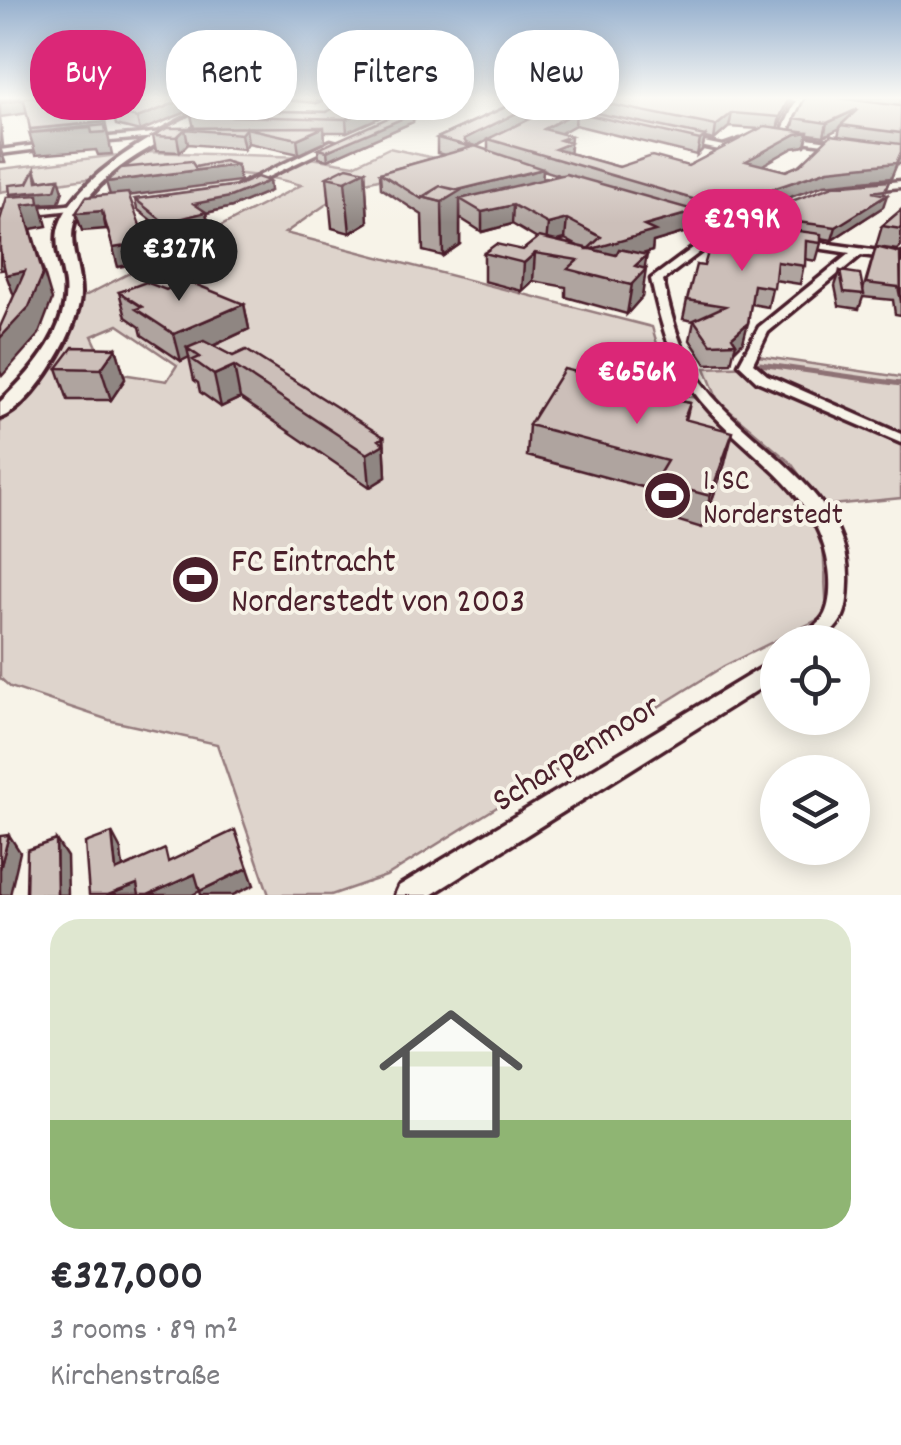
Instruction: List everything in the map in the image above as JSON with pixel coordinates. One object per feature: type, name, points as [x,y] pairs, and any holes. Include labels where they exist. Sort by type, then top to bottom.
[{"type":"street","points":[[78,142],[100,140]]},
{"type":"street","points":[[0,412],[40,368],[69,320],[73,290],[65,231],[78,206],[106,177],[157,140]]},
{"type":"street","points":[[237,188],[341,140]]},
{"type":"street","points":[[685,140],[724,149],[742,142]]},
{"type":"street","points":[[808,140],[850,146]]},
{"type":"street","points":[[0,152],[61,144]]},
{"type":"street","points":[[854,188],[901,184]]},
{"type":"street","points":[[0,215],[96,205]]},
{"type":"street","points":[[774,211],[720,231],[696,245],[657,278],[663,310],[693,383],[723,418],[780,466],[828,525],[839,572],[834,619],[827,625]]},
{"type":"street","points":[[703,226],[746,235]]},
{"type":"street","points":[[784,240],[901,257]]},
{"type":"street","points":[[858,251],[762,330],[746,364],[762,378],[901,439]]},
{"type":"street","name":"Scharpenmoor","points":[[408,895],[760,677]]},
{"type":"shaded area","points":[[389,148],[443,160],[468,157],[354,185],[285,233],[652,327],[672,394],[697,398],[775,467],[822,526],[827,615],[807,625],[760,625],[760,648],[724,666],[386,876],[331,895],[269,895],[217,744],[112,721],[10,687],[0,678],[0,423],[52,366],[71,333],[83,297],[301,185],[264,177],[189,171],[113,176],[0,192],[0,169],[144,152],[305,157],[354,165]],"holes":[[[118,325],[177,365],[167,381],[109,372],[92,336]]]},
{"type":"shaded area","points":[[758,356],[901,377],[901,498],[822,506],[791,463],[718,401],[705,368],[751,366]]},
{"type":"building","points":[[339,140],[353,140],[327,151],[318,149]]},
{"type":"building","points":[[444,140],[464,140],[543,169],[458,190],[440,186],[422,199],[380,173],[472,147]]},
{"type":"building","points":[[491,140],[561,140],[570,143],[555,149],[619,167],[652,156],[688,166],[738,140],[785,140],[746,161],[786,171],[800,165],[826,140],[901,144],[896,163],[828,170],[720,207]]},
{"type":"building","points":[[191,161],[195,167],[224,161],[237,165],[106,182],[121,168]]},
{"type":"building","points":[[347,167],[365,171],[345,181],[327,177]]},
{"type":"building","points":[[35,169],[37,181],[59,178],[55,190],[10,194],[9,185],[28,183]]},
{"type":"building","points":[[566,174],[697,211],[644,226],[655,231],[588,249],[601,237],[567,219],[548,224],[513,205],[482,212],[460,199]]},
{"type":"building","points":[[257,177],[269,181],[230,197],[194,204],[206,212],[165,223],[135,199],[239,185]]},
{"type":"building","points":[[889,181],[885,190],[872,192],[887,195],[836,227],[750,216],[833,186]]},
{"type":"building","points":[[440,186],[460,191],[442,202],[422,197]]},
{"type":"building","points":[[128,193],[144,236],[131,238],[133,245],[113,248],[102,211],[76,213],[86,197]]},
{"type":"building","points":[[38,195],[39,203],[23,205],[43,274],[29,307],[0,338],[0,327],[25,271],[6,275],[0,249],[0,220],[7,197]]},
{"type":"building","points":[[901,210],[901,229],[882,226]]},
{"type":"building","points":[[726,221],[821,234],[821,243],[806,241],[805,266],[777,262],[774,288],[754,285],[748,323],[732,337],[736,343],[711,344],[694,320],[725,306],[687,300],[696,265],[704,266],[711,242],[722,244]]},
{"type":"building","points":[[539,237],[616,255],[619,249],[647,255],[635,266],[646,269],[631,285],[568,269],[578,260],[535,253],[524,263],[484,253],[496,244],[523,250]]},
{"type":"building","points":[[876,247],[900,253],[901,301],[898,287],[866,283]]},
{"type":"building","points":[[840,271],[860,274],[864,294],[844,292]]},
{"type":"building","points":[[185,280],[244,304],[174,334],[136,309],[142,307],[119,292],[146,282],[166,290]]},
{"type":"building","points":[[204,341],[233,356],[246,350],[384,437],[379,440],[384,444],[367,454],[234,366],[214,375],[193,360],[200,357],[187,348]]},
{"type":"building","points":[[73,347],[116,348],[101,369],[57,368]]},
{"type":"building","points":[[564,369],[676,396],[674,400],[690,403],[684,419],[733,432],[710,496],[655,481],[667,461],[529,425]]},
{"type":"building","points":[[235,830],[248,868],[200,891],[195,874],[148,895],[139,895],[137,884],[108,895],[89,895],[85,843],[112,833],[116,871],[165,849],[168,862]]},
{"type":"building","points":[[9,835],[0,869],[0,836]]},
{"type":"building","points":[[56,840],[57,895],[26,895],[27,850]]},
{"type":"waterway","points":[[760,364],[901,384]]},
{"type":"place","name":"1. SC Norderstedt","points":[[668,496]]},
{"type":"place","name":"FC Eintracht Norderstedt von 2003","points":[[196,579]]}]
